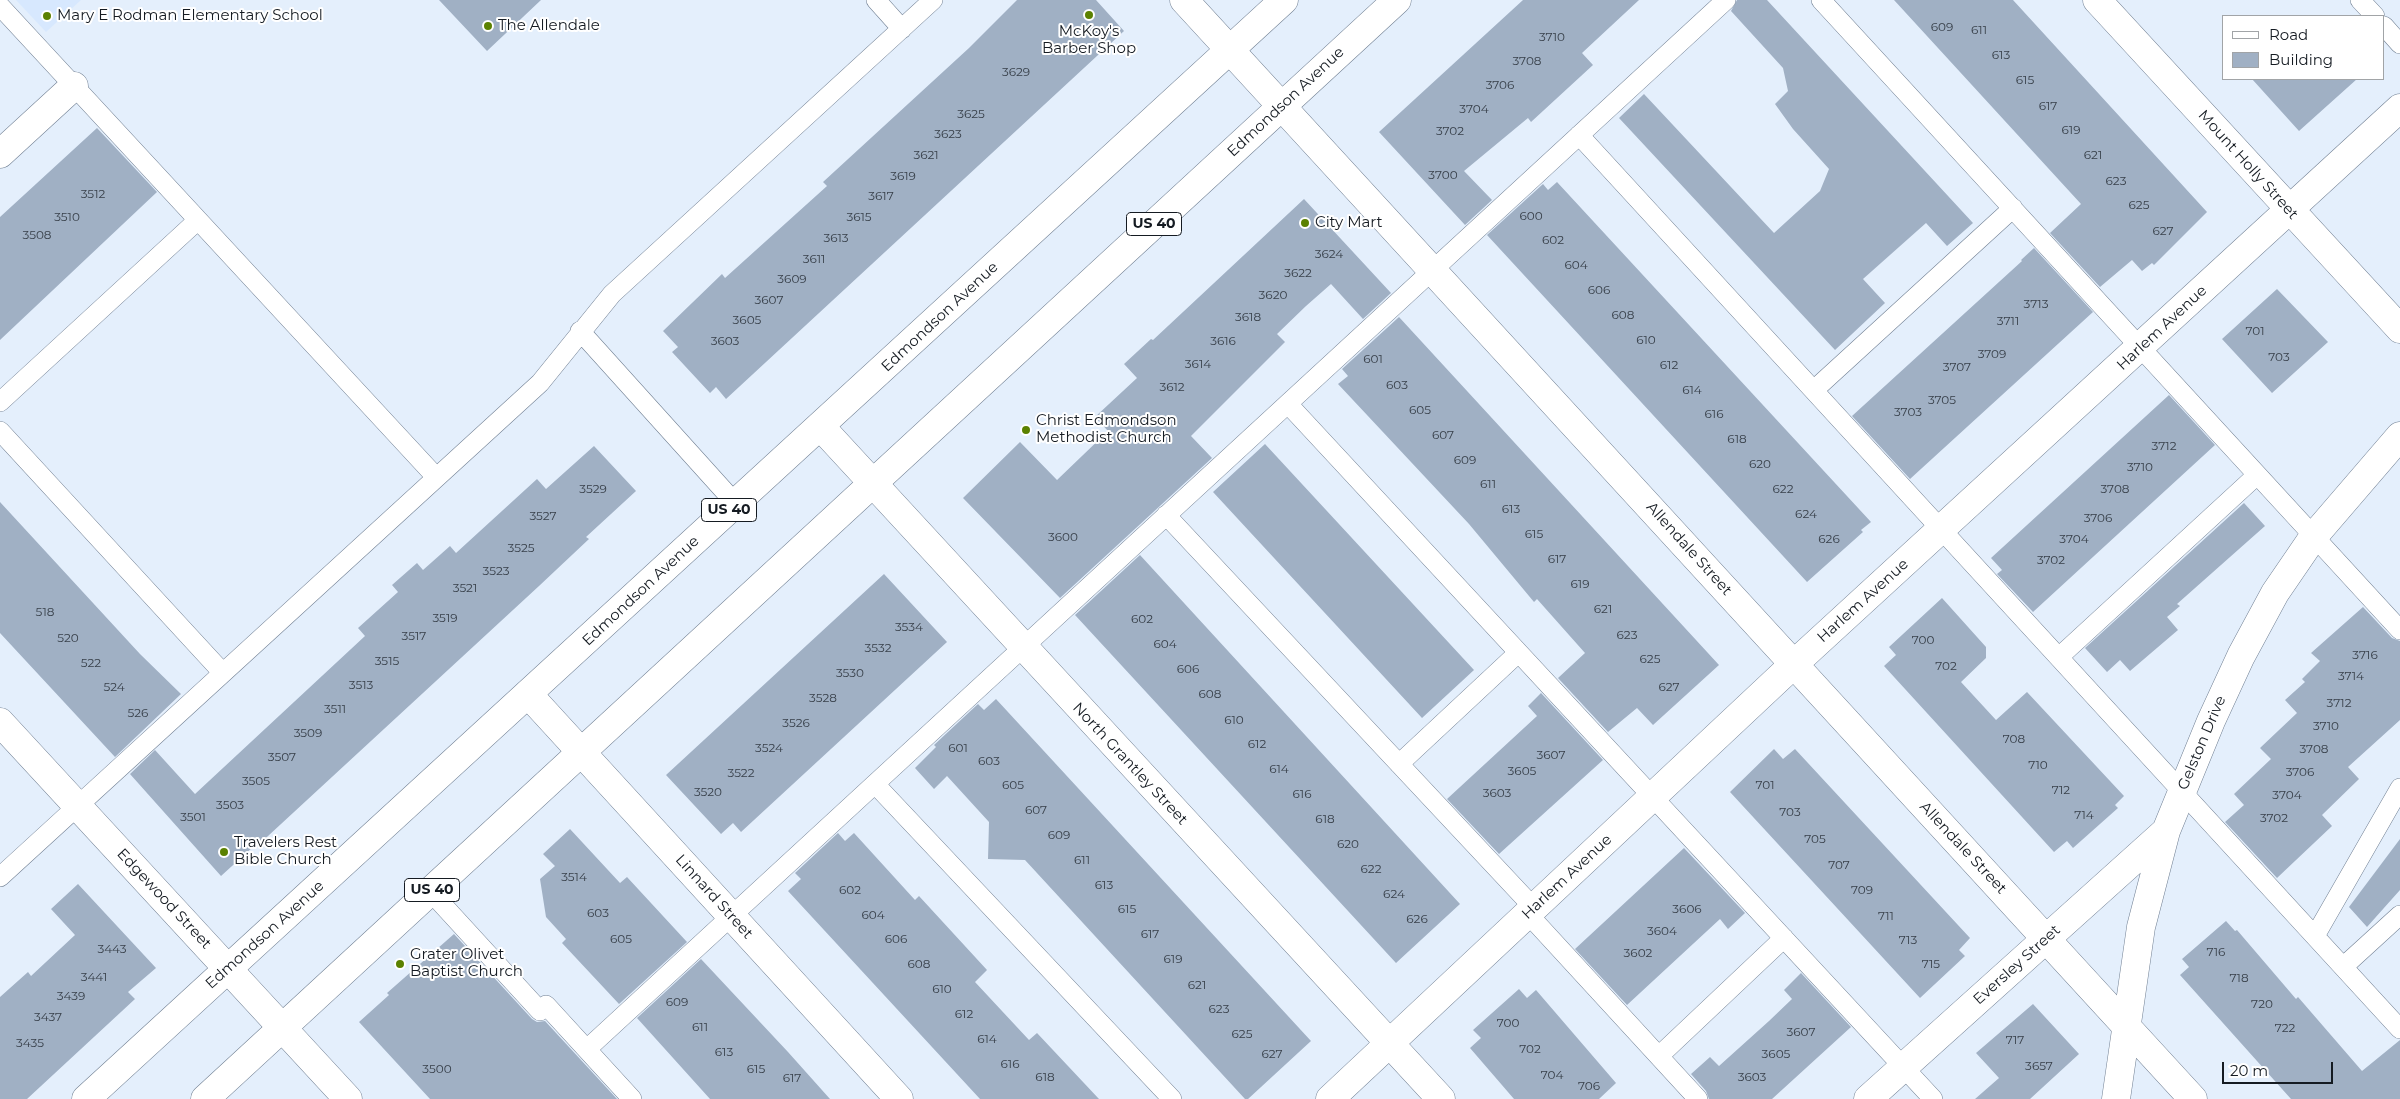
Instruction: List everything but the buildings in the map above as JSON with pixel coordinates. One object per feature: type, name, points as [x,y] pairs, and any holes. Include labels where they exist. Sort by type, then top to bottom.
[{"type":"street","name":"Allendale Street","points":[[1184,0],[2192,1099]]},
{"type":"street","name":"Edmondson Avenue","points":[[86,1099],[1284,0]]},
{"type":"street","name":"Edmondson Avenue","points":[[205,1099],[1397,0]]},
{"type":"street","name":"Mount Holly Street","points":[[2097,0],[2400,330]]},
{"type":"street","points":[[0,154],[74,86]]},
{"type":"street","name":"Harlem Avenue","points":[[1330,1099],[1794,664],[2400,108]]},
{"type":"street","name":"North Grantley Street","points":[[820,426],[1441,1099]]},
{"type":"street","name":"Gelston Drive","points":[[2116,1099],[2141,927],[2166,832],[2182,791],[2241,656],[2275,593],[2314,536],[2400,436]]},
{"type":"street","name":"Linnard Street","points":[[528,694],[899,1099]]},
{"type":"street","name":"Edgewood Street","points":[[0,722],[348,1099]]},
{"type":"street","name":"Eversley Street","points":[[1868,1099],[2166,832]]},
{"type":"lane","points":[[876,0],[902,29]]},
{"type":"lane","points":[[0,877],[540,383],[580,331],[612,294],[933,0]]},
{"type":"lane","points":[[587,1049],[1726,0]]},
{"type":"lane","points":[[1822,0],[2400,630]]},
{"type":"lane","points":[[2360,0],[2374,15]]},
{"type":"lane","points":[[0,6],[436,478]]},
{"type":"lane","points":[[2385,27],[2400,44]]},
{"type":"lane","points":[[1579,135],[2400,1029]]},
{"type":"lane","points":[[1814,390],[2013,208]]},
{"type":"lane","points":[[0,402],[198,220]]},
{"type":"lane","points":[[580,331],[736,504]]},
{"type":"lane","points":[[1288,404],[1934,1099]]},
{"type":"lane","points":[[0,431],[222,672]]},
{"type":"lane","points":[[2059,657],[2257,475]]},
{"type":"lane","points":[[1166,515],[1399,764],[1698,1099]]},
{"type":"lane","points":[[1399,764],[1518,653]]},
{"type":"lane","points":[[875,784],[1172,1099]]},
{"type":"lane","points":[[2315,936],[2400,788]]},
{"type":"lane","points":[[430,891],[540,1011],[546,1005],[632,1099]]},
{"type":"lane","points":[[2343,967],[2400,915]]},
{"type":"lane","points":[[1659,1056],[1784,938]]},
{"type":"shaded area","name":"Mary E Rodman Elementary School","points":[[16,0],[81,0],[46,32]]},
{"type":"place","name":"McKoy's Barber Shop","points":[[1089,15]]},
{"type":"place","name":"Mary E Rodman Elementary School","points":[[47,16]]},
{"type":"place","name":"The Allendale","points":[[488,26]]},
{"type":"place","name":"City Mart","points":[[1305,223]]},
{"type":"place","name":"Christ Edmondson Methodist Church","points":[[1026,430]]},
{"type":"place","name":"Travelers Rest Bible Church","points":[[224,852]]},
{"type":"place","name":"Grater Olivet Baptist Church","points":[[400,964]]}]
